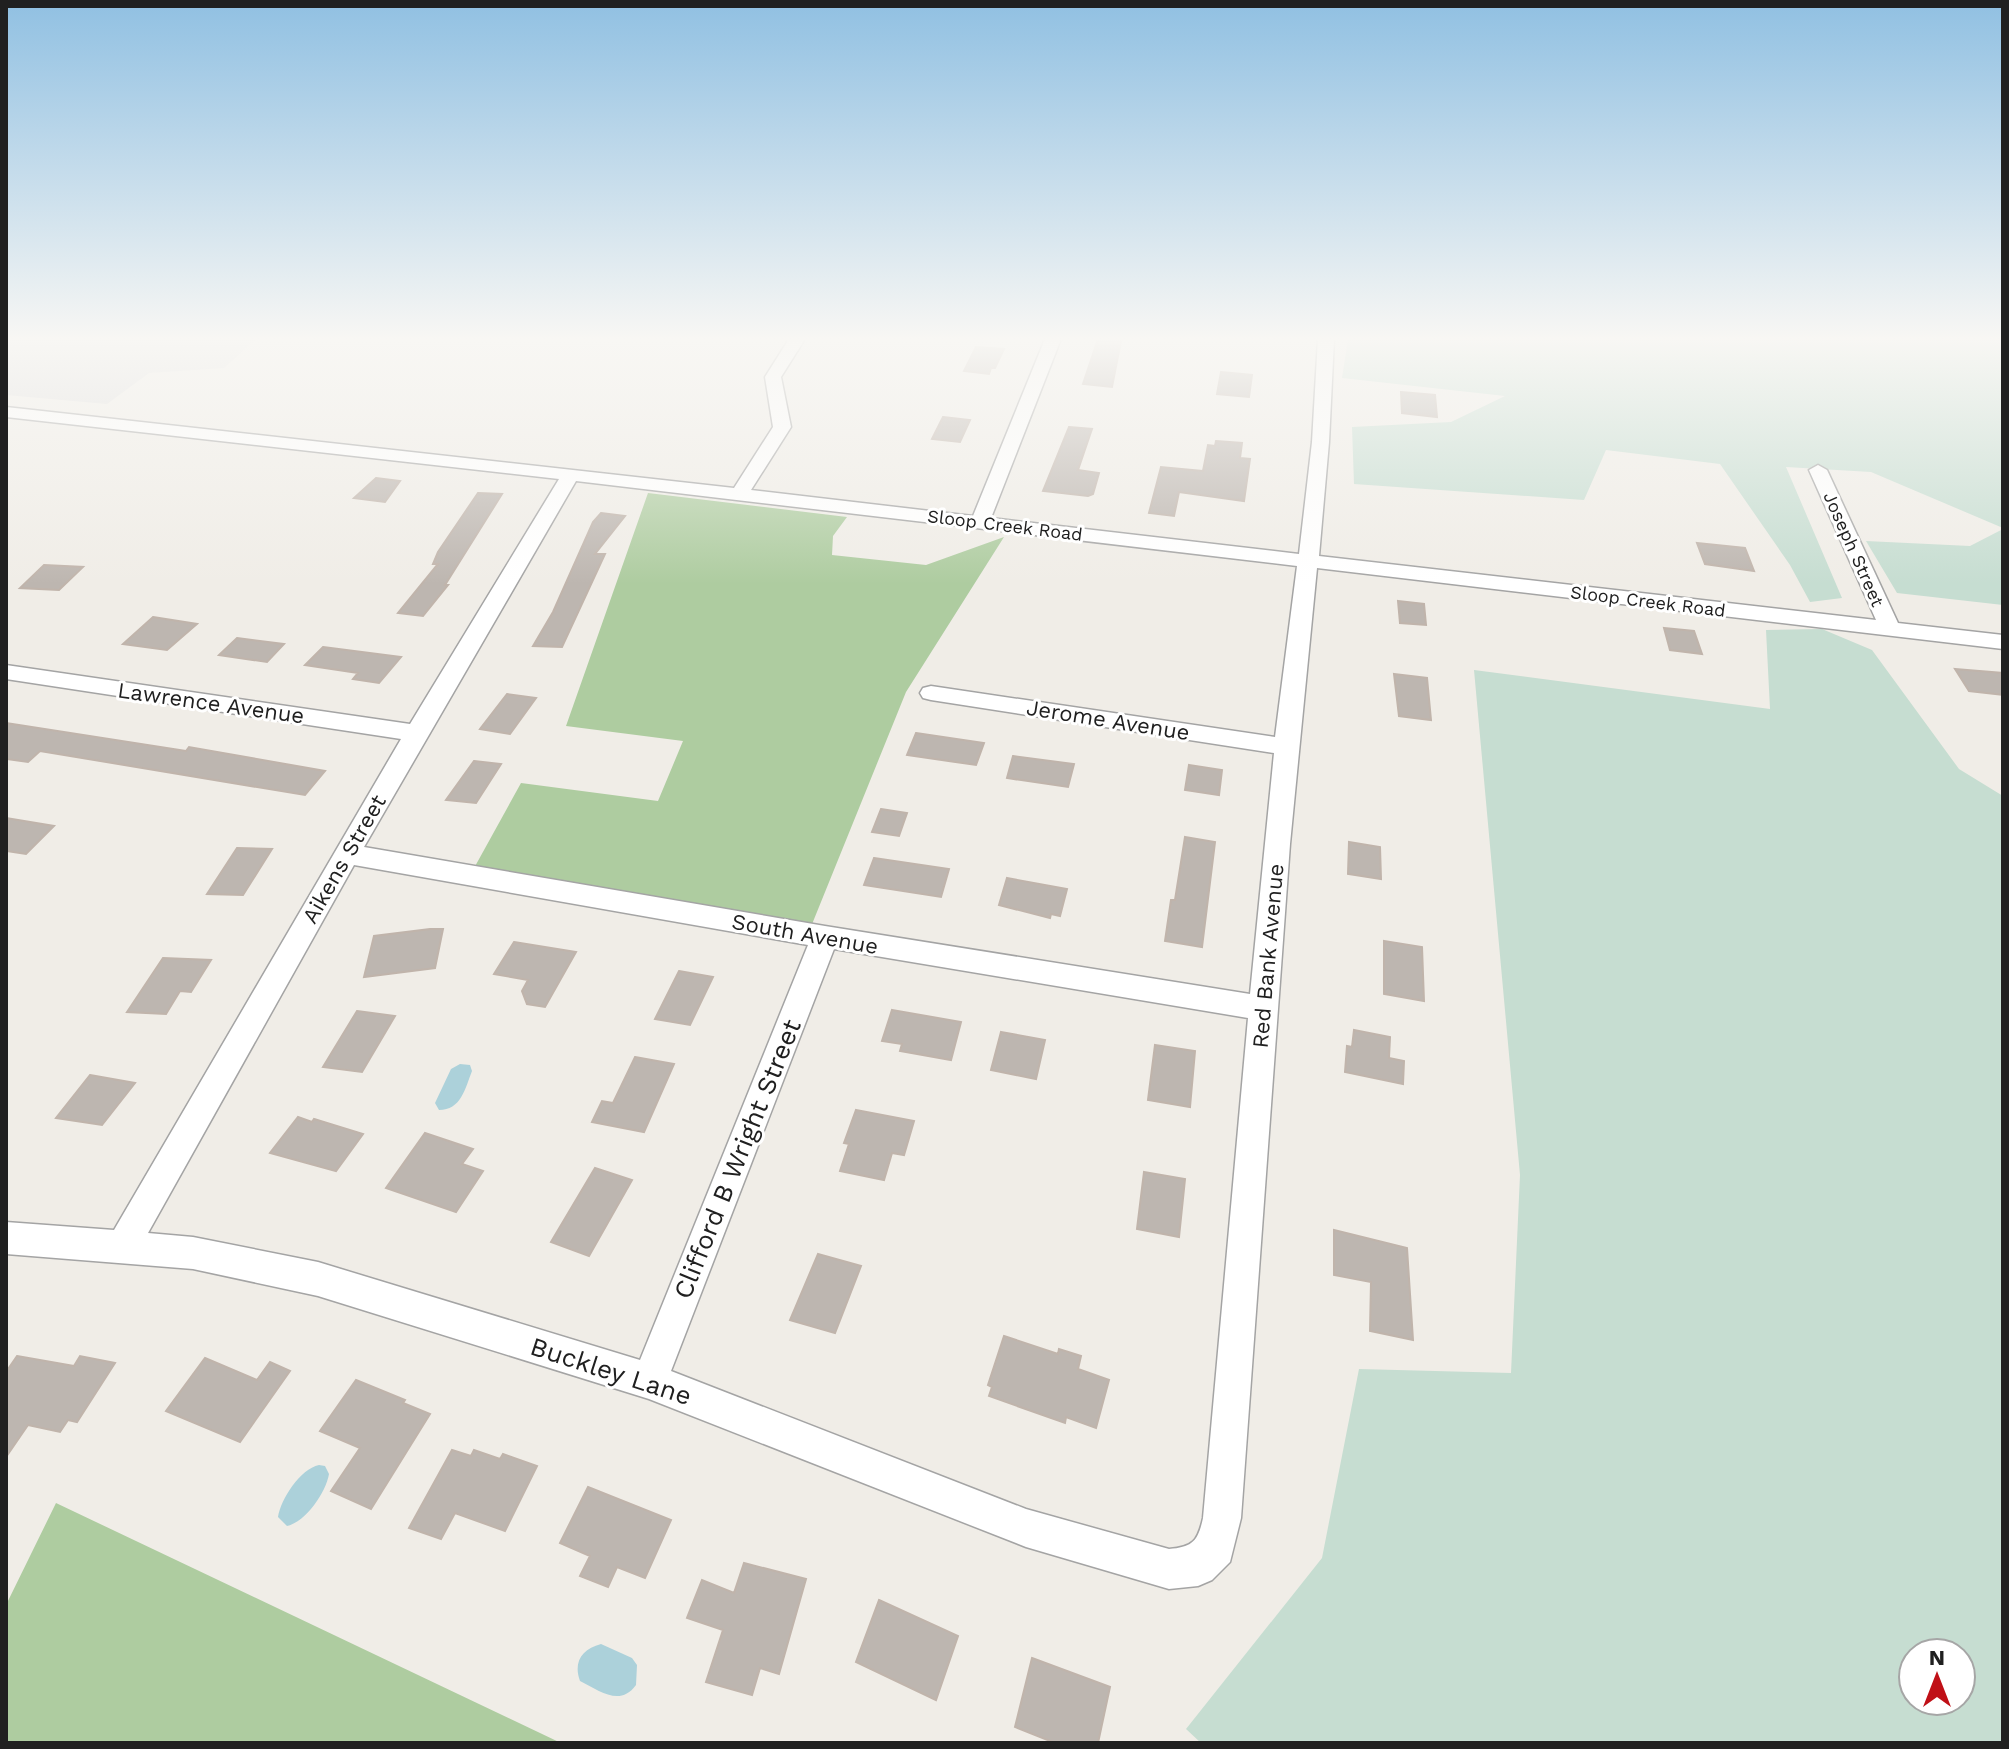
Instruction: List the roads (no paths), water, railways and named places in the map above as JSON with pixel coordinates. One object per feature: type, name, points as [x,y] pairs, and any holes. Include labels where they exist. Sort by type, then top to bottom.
[{"type":"street","name":"Sloop Creek Road","points":[[83,421],[2003,642]]},
{"type":"street","points":[[739,494],[783,421]]},
{"type":"street","points":[[980,522],[1020,421]]},
{"type":"street","name":"Red Bank Avenue","points":[[1198,1566],[1216,1548],[1222,1518],[1286,747],[1321,421]]},
{"type":"street","name":"Joseph Street","points":[[1818,470],[1890,629]]},
{"type":"street","name":"Aikens Street","points":[[123,1246],[416,733],[570,475]]},
{"type":"street","name":"Lawrence Avenue","points":[[6,672],[416,733]]},
{"type":"street","name":"Jerome Avenue","points":[[931,693],[1286,747]]},
{"type":"street","name":"South Avenue","points":[[347,854],[825,937],[1263,1008]]},
{"type":"street","name":"Clifford B Wright Street","points":[[649,1381],[825,937]]},
{"type":"street","name":"Buckley Lane","points":[[6,1238],[193,1253],[318,1279],[649,1381],[1026,1528],[1169,1569],[1198,1566]]},
{"type":"water","points":[[460,1064],[470,1065],[472,1071],[464,1091],[452,1106],[439,1110],[435,1103],[451,1069]]},
{"type":"water","points":[[319,1465],[325,1466],[329,1474],[324,1489],[308,1513],[287,1526],[278,1517],[283,1502],[298,1478]]},
{"type":"water","points":[[601,1644],[632,1658],[637,1665],[636,1685],[630,1692],[610,1695],[580,1681],[578,1668],[581,1657]]}]
